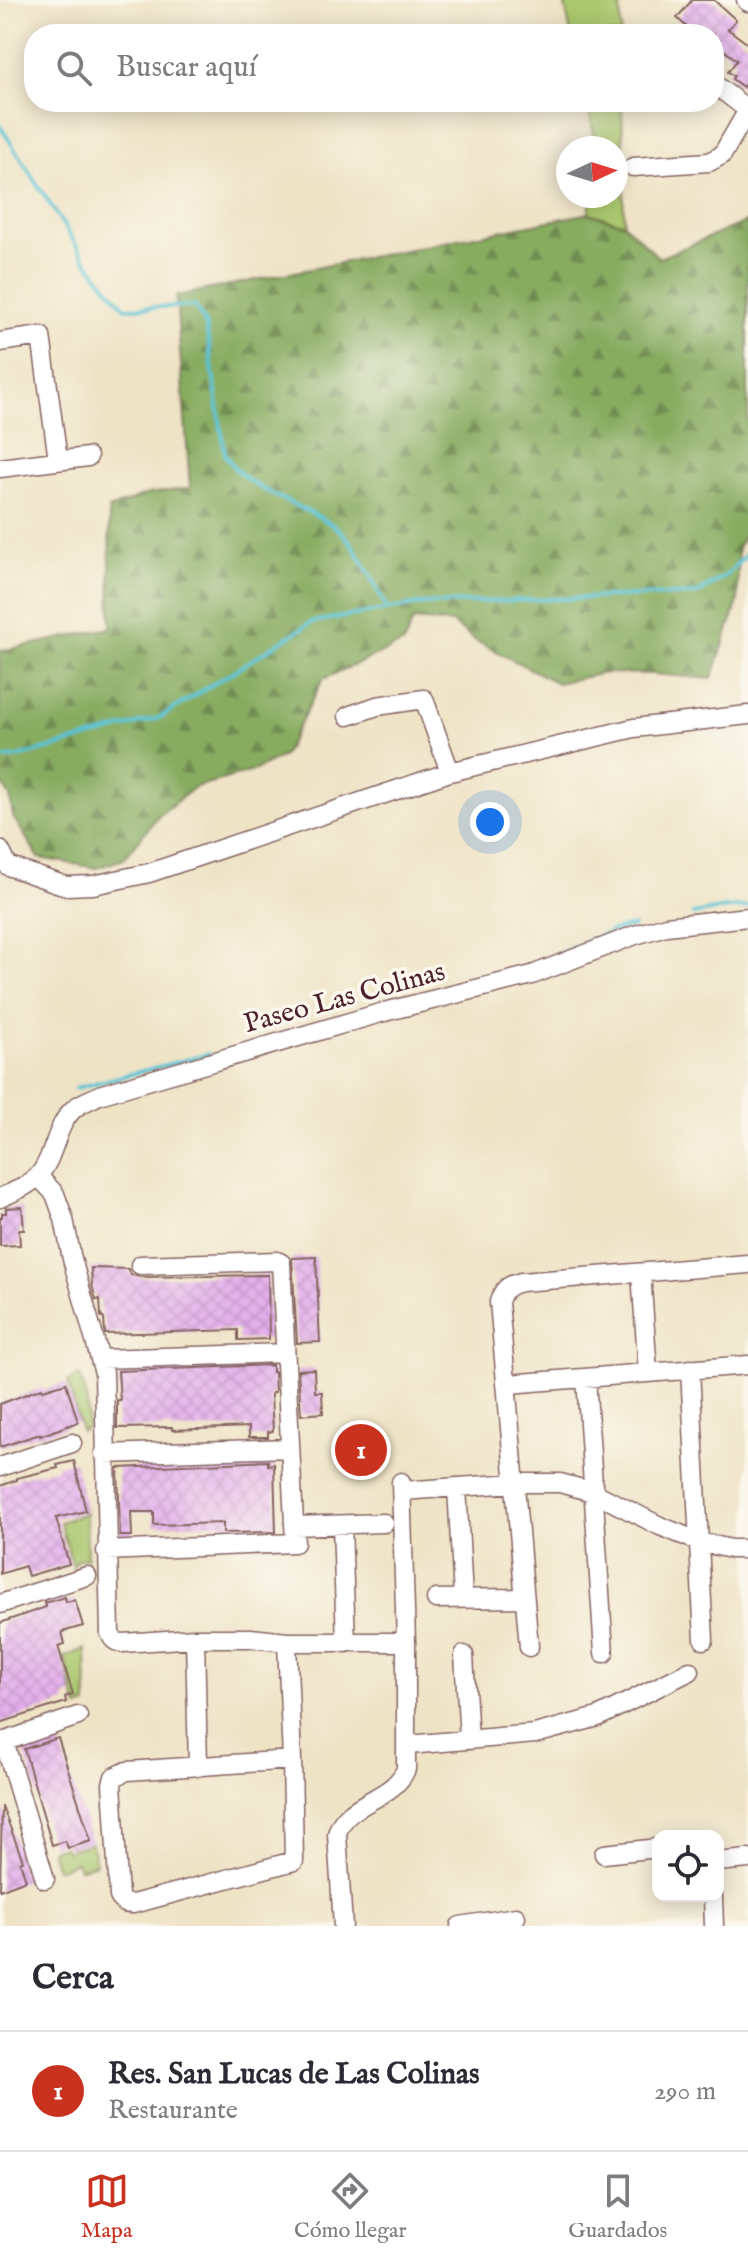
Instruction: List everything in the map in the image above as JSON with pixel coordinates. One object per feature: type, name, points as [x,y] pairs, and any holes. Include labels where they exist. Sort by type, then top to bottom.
[{"type":"street","points":[[633,167],[709,162],[722,155],[748,110],[724,92]]},
{"type":"street","points":[[0,342],[41,336],[58,460]]},
{"type":"street","points":[[0,468],[88,457]]},
{"type":"street","points":[[348,716],[377,706],[424,699],[450,772]]},
{"type":"street","points":[[0,850],[8,866],[66,886],[93,885],[149,873],[201,857],[450,772],[634,728],[748,715]]},
{"type":"street","name":"Paseo Las Colinas","points":[[38,1176],[49,1159],[64,1121],[76,1107],[99,1095],[369,1016],[532,975],[666,926],[748,917]]},
{"type":"street","points":[[0,1198],[38,1176],[55,1194],[104,1373],[106,1551],[112,1639],[123,1643],[195,1638],[406,1642]]},
{"type":"street","points":[[106,1551],[295,1543],[281,1263],[140,1265]]},
{"type":"street","points":[[529,1647],[499,1302],[502,1292],[509,1285],[521,1282],[748,1264]]},
{"type":"street","points":[[641,1273],[648,1373]]},
{"type":"street","points":[[100,1359],[285,1353]]},
{"type":"street","points":[[508,1384],[748,1365]]},
{"type":"street","points":[[690,1369],[704,1640]]},
{"type":"street","points":[[586,1378],[604,1653]]},
{"type":"street","points":[[0,1467],[72,1443]]},
{"type":"street","points":[[104,1454],[290,1448]]},
{"type":"street","points":[[343,1926],[339,1824],[345,1817],[394,1787],[406,1769],[402,1487],[560,1483],[593,1492],[660,1526],[700,1542],[731,1549],[748,1549]]},
{"type":"street","points":[[457,1487],[463,1598]]},
{"type":"street","points":[[294,1526],[384,1523]]},
{"type":"street","points":[[342,1525],[346,1643]]},
{"type":"street","points":[[0,1604],[87,1576]]},
{"type":"street","points":[[436,1599],[524,1598]]},
{"type":"street","points":[[195,1638],[198,1767]]},
{"type":"street","points":[[287,1642],[292,1760],[294,1861],[125,1904],[119,1896],[114,1777],[127,1771],[292,1760]]},
{"type":"street","points":[[464,1655],[469,1740]]},
{"type":"street","points":[[408,1745],[535,1734],[598,1717],[690,1671]]},
{"type":"street","points":[[45,1879],[2,1742],[78,1716]]},
{"type":"street","points":[[604,1854],[652,1849]]},
{"type":"street","points":[[724,1861],[748,1859]]},
{"type":"street","points":[[713,1902],[714,1926]]},
{"type":"street","points":[[460,1926],[516,1917]]},
{"type":"green space","points":[[564,0],[620,0],[621,24],[569,24]]},
{"type":"green space","points":[[589,112],[622,112],[623,136],[594,136]]},
{"type":"green space","points":[[590,208],[624,208],[624,224],[589,213]]},
{"type":"green space","points":[[589,213],[624,224],[659,258],[748,221],[748,527],[738,548],[738,601],[712,679],[604,673],[557,683],[476,641],[452,623],[413,620],[404,643],[323,679],[283,756],[253,771],[195,787],[158,816],[124,859],[97,868],[39,858],[13,817],[10,797],[0,780],[0,651],[111,628],[109,509],[148,494],[190,488],[176,296]]},
{"type":"green space","points":[[79,1376],[87,1408],[87,1428],[81,1431],[68,1381]]},
{"type":"green space","points":[[86,1513],[87,1558],[77,1560],[73,1567],[60,1522]]},
{"type":"green space","points":[[86,1649],[87,1705],[78,1708],[64,1657]]},
{"type":"green space","points":[[91,1843],[96,1863],[79,1869],[76,1862],[57,1869],[51,1850],[64,1846],[66,1851]]},
{"type":"building","points":[[692,0],[714,0],[736,20],[728,29],[748,44],[748,79],[743,87],[728,72],[737,60],[724,50],[724,24],[683,24],[677,18]]},
{"type":"building","points":[[22,1207],[24,1230],[19,1230],[20,1245],[0,1246],[2,1213],[6,1213],[6,1208]]},
{"type":"building","points":[[316,1257],[320,1342],[297,1343],[292,1258]]},
{"type":"building","points":[[91,1268],[129,1269],[131,1275],[140,1277],[268,1275],[269,1339],[238,1340],[238,1330],[105,1334],[100,1299],[96,1300],[92,1285]]},
{"type":"building","points":[[272,1365],[275,1392],[271,1395],[273,1431],[268,1432],[268,1437],[249,1437],[249,1427],[172,1430],[172,1427],[117,1428],[117,1400],[120,1401],[118,1371]]},
{"type":"building","points":[[314,1369],[315,1392],[322,1392],[323,1413],[301,1415],[298,1370]]},
{"type":"building","points":[[66,1383],[78,1422],[0,1447],[0,1404],[42,1388]]},
{"type":"building","points":[[74,1461],[86,1511],[56,1518],[69,1564],[28,1576],[25,1566],[0,1574],[0,1486]]},
{"type":"building","points":[[268,1461],[268,1465],[274,1464],[276,1532],[223,1533],[223,1523],[154,1525],[154,1512],[131,1512],[132,1536],[120,1536],[118,1468]]},
{"type":"building","points":[[65,1597],[66,1602],[75,1600],[83,1626],[62,1632],[65,1644],[58,1646],[73,1694],[65,1697],[66,1702],[0,1723],[0,1623]]},
{"type":"building","points":[[58,1738],[91,1841],[68,1848],[65,1841],[52,1845],[24,1749]]},
{"type":"building","points":[[2,1806],[23,1861],[20,1862],[26,1880],[0,1890]]},
{"type":"waterway","points":[[0,126],[87,262],[125,308],[195,306],[206,326],[225,454],[246,479],[338,529],[359,556],[387,609]]},
{"type":"waterway","points":[[0,759],[18,757],[159,718],[312,622],[420,604],[697,594],[728,574],[748,552]]},
{"type":"waterway","points":[[693,914],[748,907]]},
{"type":"waterway","points":[[523,969],[612,931],[634,926]]},
{"type":"waterway","points":[[426,993],[491,976]]},
{"type":"waterway","points":[[76,1088],[209,1054]]},
{"type":"place","name":"Res. San Lucas de Las Colinas","points":[[361,1450]]}]
